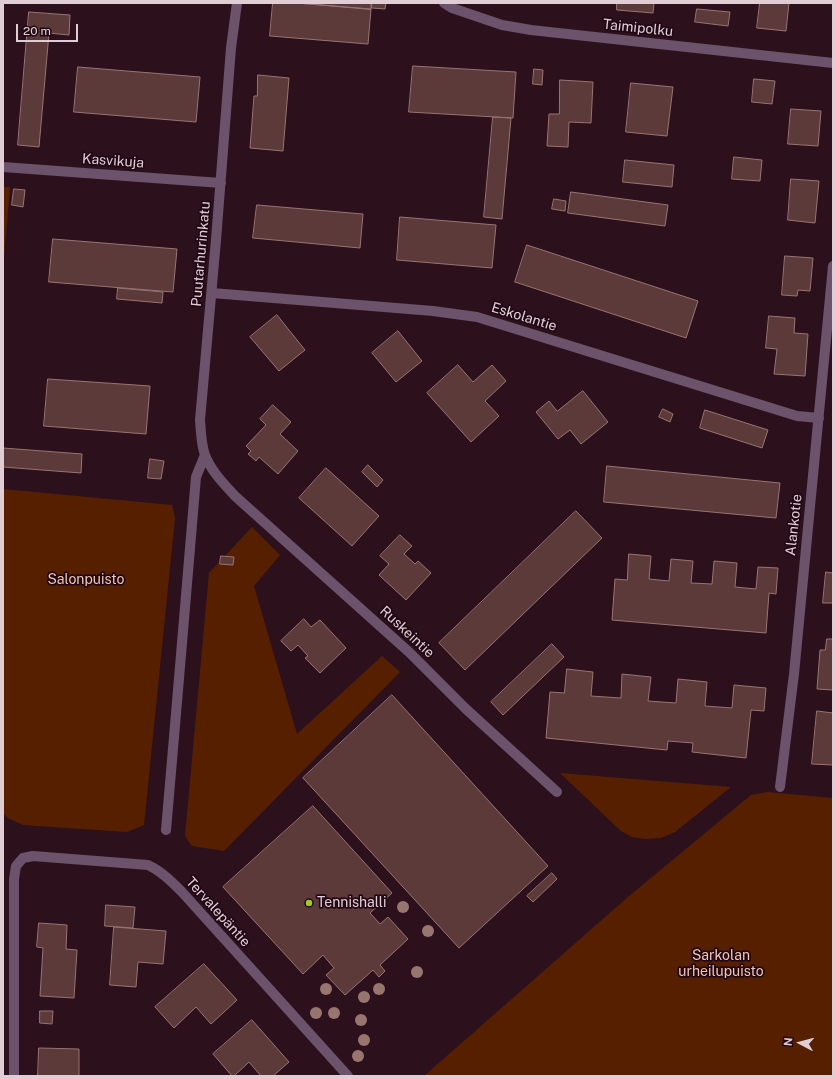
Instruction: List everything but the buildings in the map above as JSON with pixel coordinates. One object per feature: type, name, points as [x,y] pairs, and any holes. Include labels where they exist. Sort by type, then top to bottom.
[{"type":"street","name":"Puutarhurinkatu","points":[[235,496],[214,473],[205,455],[201,437],[200,420],[237,3]]},
{"type":"street","name":"Taimipolku","points":[[444,3],[452,8],[502,26],[833,63]]},
{"type":"street","name":"Kasvikuja","points":[[3,168],[221,183]]},
{"type":"street","name":"Alankotie","points":[[780,787],[794,666],[833,266]]},
{"type":"street","name":"Eskolantie","points":[[212,293],[433,311],[477,317],[797,416],[819,418]]},
{"type":"street","points":[[166,830],[196,477],[205,455]]},
{"type":"street","name":"Ruskeintie","points":[[235,496],[410,653],[466,709],[557,792]]},
{"type":"street","name":"Tervalepäntie","points":[[14,1076],[14,879],[16,866],[23,858],[33,856],[148,865],[168,877],[348,1076]]},
{"type":"green space","points":[[3,187],[10,187],[3,269]]},
{"type":"green space","name":"Salonpuisto","points":[[3,489],[172,505],[175,518],[144,825],[127,832],[23,825],[8,818],[3,813]]},
{"type":"green space","points":[[252,527],[280,555],[254,586],[297,734],[382,656],[400,672],[224,851],[192,846],[185,836],[209,573]]},
{"type":"green space","points":[[560,773],[731,787],[675,832],[661,838],[646,839],[632,837],[621,831]]},
{"type":"green space","name":"Sarkolan urheilupuisto","points":[[767,792],[833,798],[833,1076],[424,1076],[628,897],[751,795]]},
{"type":"place","name":"Tennishalli","points":[[309,903]]}]
